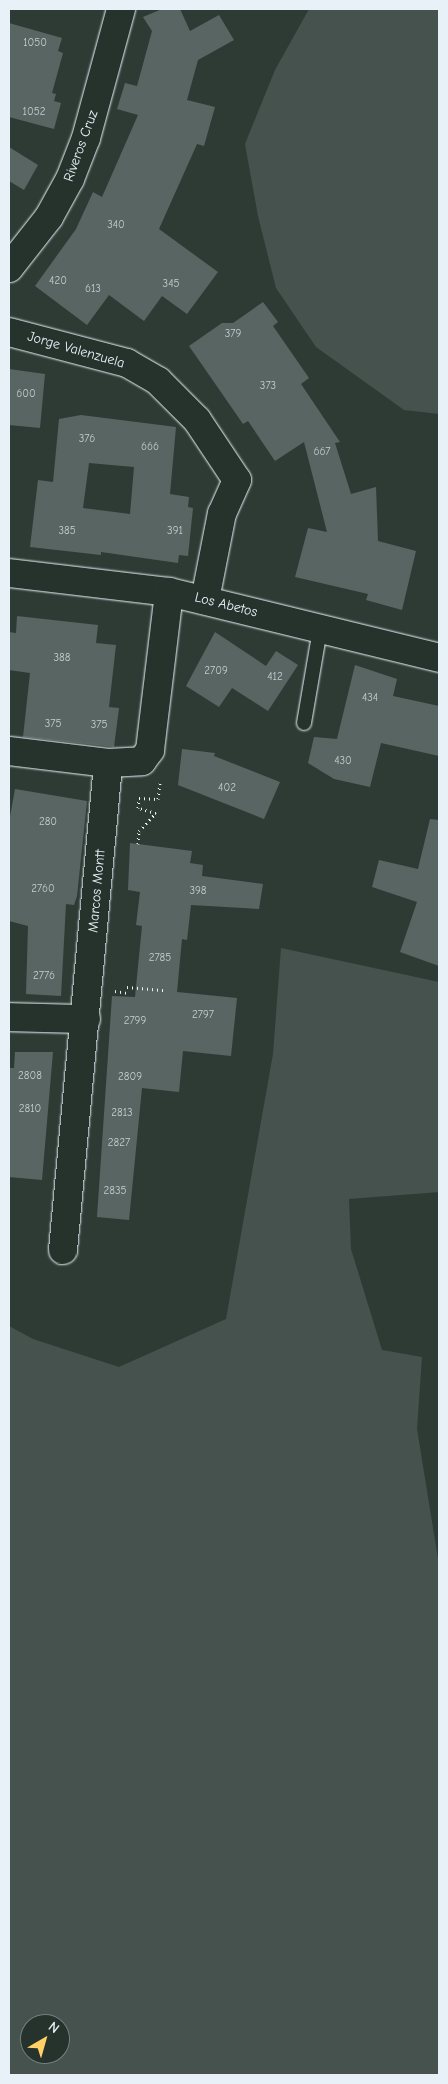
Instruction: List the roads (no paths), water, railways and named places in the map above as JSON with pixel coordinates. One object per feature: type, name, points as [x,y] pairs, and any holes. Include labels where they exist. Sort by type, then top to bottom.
[{"type":"street","name":"Riveros Cruz","points":[[9,268],[50,217],[70,179],[86,138],[121,9]]},
{"type":"street","name":"Jorge Valenzuela","points":[[9,332],[127,363],[158,381],[197,420],[237,480],[222,514],[206,600]]},
{"type":"street","name":"Los Abetos","points":[[9,573],[169,592],[439,658]]},
{"type":"street","points":[[9,751],[108,763],[142,760],[150,750],[169,592]]},
{"type":"street","name":"Marcos Montt","points":[[63,1250],[86,1019],[108,763]]},
{"type":"street","points":[[9,1017],[86,1019]]},
{"type":"lane","points":[[304,723],[320,629]]}]
